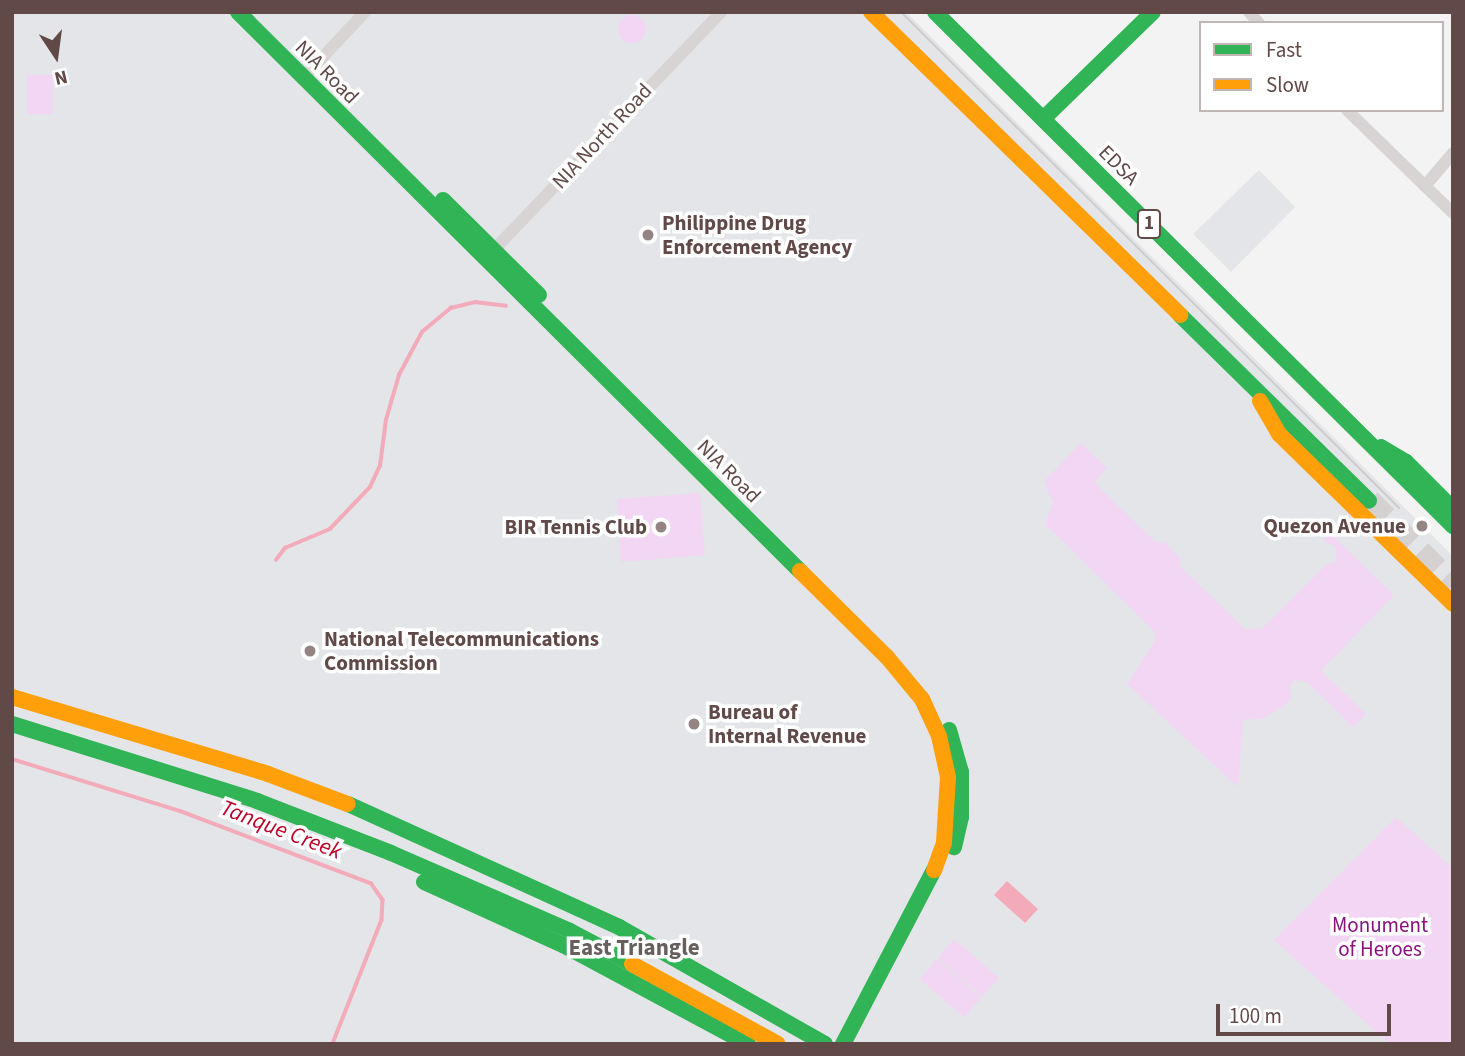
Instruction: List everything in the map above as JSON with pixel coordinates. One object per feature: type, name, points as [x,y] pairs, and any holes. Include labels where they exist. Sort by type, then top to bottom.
[{"type":"main road","name":"NIA Road","points":[[238,12],[308,74],[887,657],[929,711],[948,776],[944,843],[930,880],[843,1044]]},
{"type":"main road","name":"NIA Road","points":[[254,12],[308,74]]},
{"type":"main road","name":"1","points":[[871,12],[1258,396],[1369,501]]},
{"type":"main road","name":"EDSA","points":[[935,12],[1453,526]]},
{"type":"main road","points":[[1043,119],[1153,12]]},
{"type":"main road","name":"NIA Road","points":[[488,255],[901,654],[922,678],[942,714],[961,772],[958,831],[944,878],[858,1044]]},
{"type":"main road","name":"1","points":[[1258,396],[1279,434],[1453,604]]},
{"type":"main road","name":"EDSA","points":[[1362,436],[1406,461],[1453,509]]},
{"type":"main road","points":[[12,696],[175,746],[379,815],[489,863],[619,927],[825,1044]]},
{"type":"main road","points":[[12,724],[166,771],[383,850],[570,931],[778,1044]]},
{"type":"main road","points":[[12,736],[241,808],[370,858],[563,945],[748,1044]]},
{"type":"main road","points":[[166,771],[175,746]]},
{"type":"street","points":[[308,74],[365,12]]},
{"type":"street","name":"NIA North Road","points":[[488,255],[720,12]]},
{"type":"street","points":[[1349,112],[1453,213]]},
{"type":"street","points":[[1425,186],[1453,153]]},
{"type":"shaded area","name":"East Triangle","points":[[12,12],[906,12],[1453,556],[1453,1044],[12,1044]]},
{"type":"shaded area","points":[[1259,170],[1295,207],[1231,272],[1193,234]]},
{"type":"shaded area","points":[[1007,881],[1038,909],[1025,923],[994,895]]},
{"type":"green space","points":[[632,15],[642,19],[646,29],[642,39],[632,43],[622,39],[618,29],[622,19]]},
{"type":"green space","points":[[27,75],[53,75],[53,114],[27,114]]},
{"type":"green space","points":[[1081,443],[1107,468],[1094,482],[1156,543],[1165,542],[1180,558],[1180,566],[1245,629],[1262,629],[1326,565],[1337,561],[1336,547],[1323,541],[1330,533],[1394,595],[1321,671],[1366,714],[1353,727],[1307,682],[1295,680],[1289,686],[1292,698],[1284,706],[1264,718],[1243,720],[1238,787],[1127,684],[1156,639],[1154,631],[1045,524],[1053,503],[1044,481]]},
{"type":"green space","name":"BIR Tennis Club","points":[[700,493],[705,555],[621,562],[617,499]]},
{"type":"green space","name":"Monument of Heroes","points":[[1396,817],[1453,868],[1453,1044],[1390,1044],[1274,940]]},
{"type":"green space","points":[[954,939],[999,978],[982,997],[938,958]]},
{"type":"green space","points":[[937,959],[981,998],[964,1017],[920,979]]},
{"type":"waterway","name":"Tanque Creek","points":[[276,560],[285,548],[330,529],[370,487],[380,466],[386,420],[399,375],[422,332],[451,308],[475,302],[506,306]]},
{"type":"waterway","name":"Tanque Creek","points":[[12,759],[180,811],[371,883],[383,900],[382,920],[333,1044]]},
{"type":"tunnel","points":[[1369,501],[1453,585]]},
{"type":"tram line","points":[[901,12],[1399,508]]},
{"type":"traffic: fast","points":[[238,12],[800,571]]},
{"type":"traffic: fast","points":[[935,12],[1453,526]]},
{"type":"traffic: fast","points":[[1043,119],[1153,12]]},
{"type":"traffic: fast","points":[[443,200],[539,295]]},
{"type":"traffic: fast","points":[[1180,315],[1369,501]]},
{"type":"traffic: fast","points":[[1381,447],[1406,462],[1449,505]]},
{"type":"traffic: fast","points":[[12,724],[257,801],[391,853],[570,931],[632,964]]},
{"type":"traffic: fast","points":[[949,730],[961,772],[961,817],[954,847]]},
{"type":"traffic: fast","points":[[348,804],[619,927],[825,1044]]},
{"type":"traffic: fast","points":[[843,1044],[934,870]]},
{"type":"traffic: fast","points":[[424,882],[563,945],[748,1044]]},
{"type":"traffic: slow","points":[[871,12],[1180,315]]},
{"type":"traffic: slow","points":[[1260,401],[1279,434],[1453,604]]},
{"type":"traffic: slow","points":[[800,571],[887,657],[922,699],[939,736],[948,777],[944,843],[934,870]]},
{"type":"traffic: slow","points":[[12,697],[268,774],[348,804]]},
{"type":"traffic: slow","points":[[632,964],[778,1044]]},
{"type":"place","name":"Philippine Drug Enforcement Agency","points":[[648,235]]},
{"type":"place","name":"Quezon Avenue","points":[[1422,526]]},
{"type":"place","name":"BIR Tennis Club","points":[[661,527]]},
{"type":"place","name":"National Telecommunications Commission","points":[[310,651]]},
{"type":"place","name":"Bureau of Internal Revenue","points":[[694,724]]},
{"type":"district","name":"East Triangle","points":[[634,948]]}]
